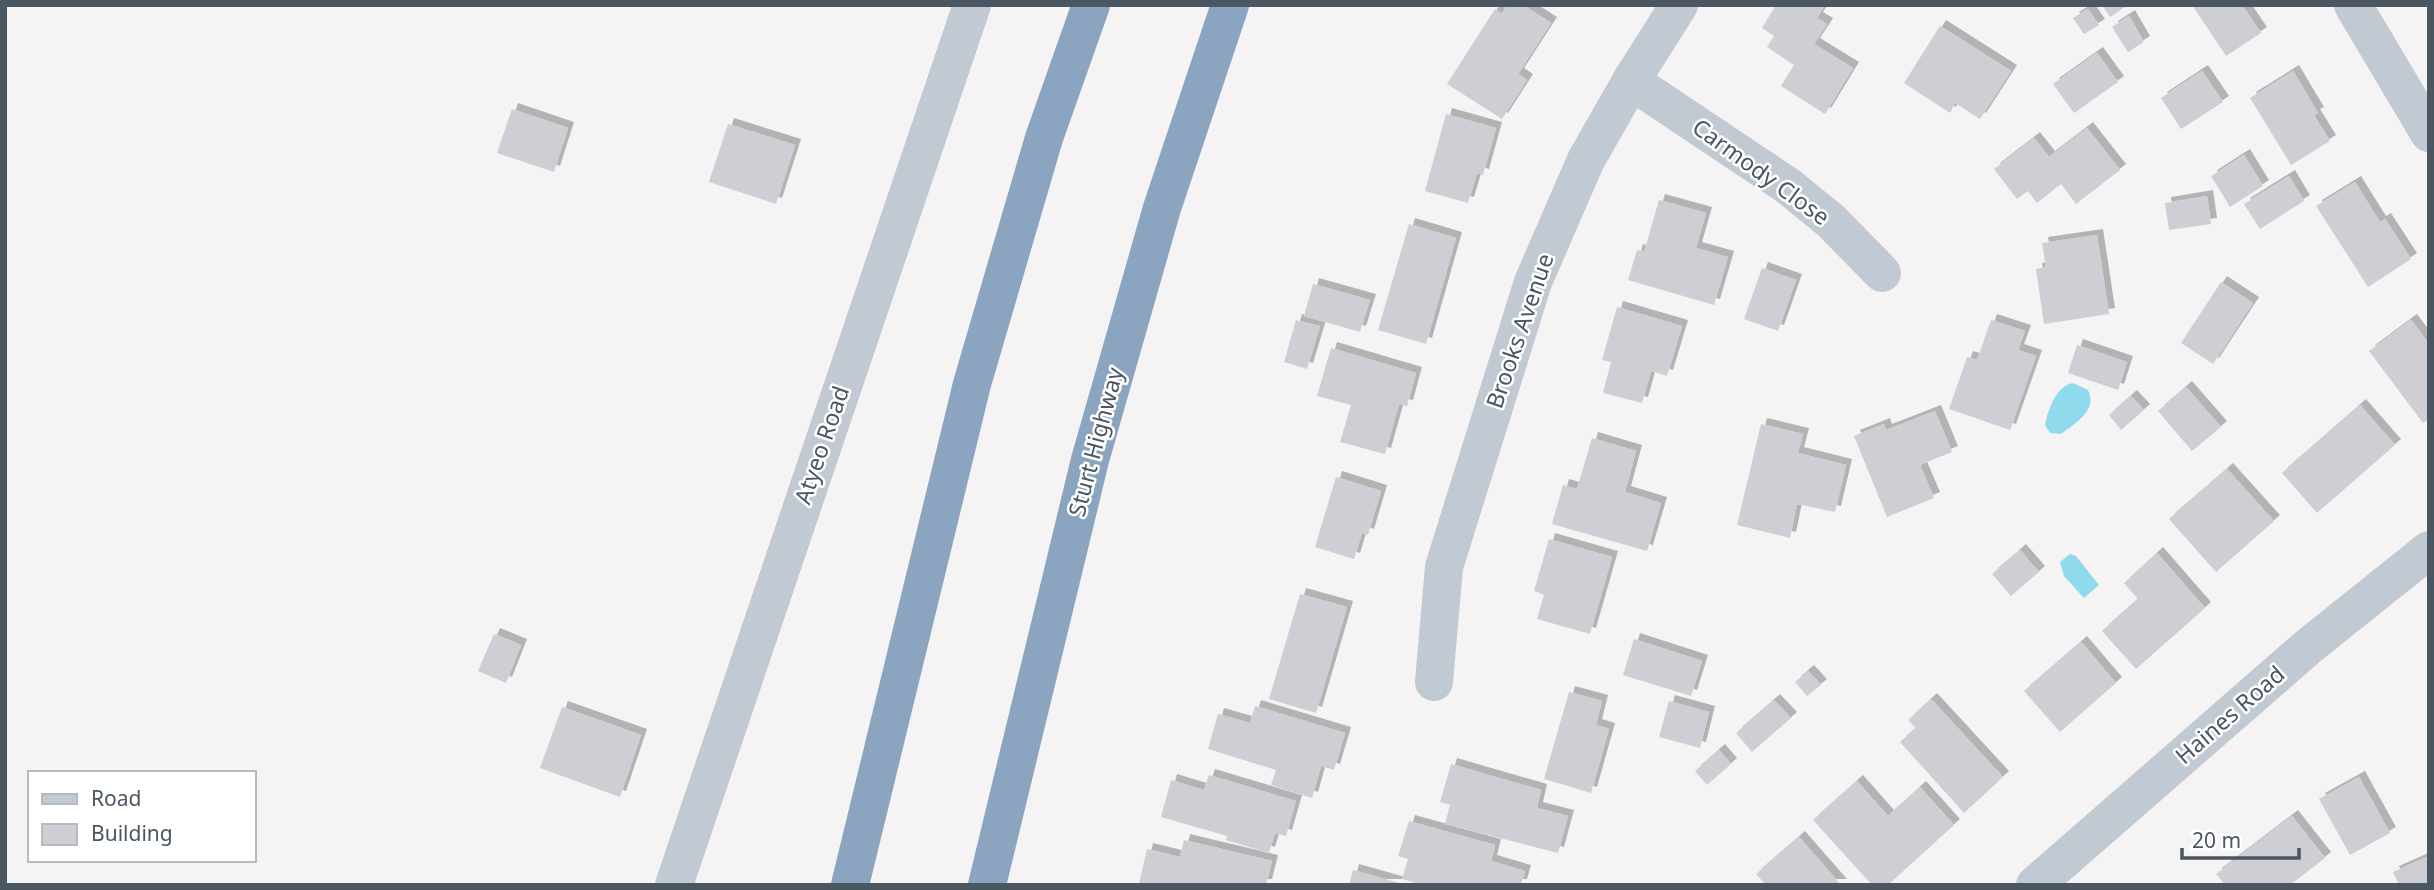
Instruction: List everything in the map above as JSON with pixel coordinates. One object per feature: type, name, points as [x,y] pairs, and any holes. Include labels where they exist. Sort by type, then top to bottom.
[{"type":"highway","points":[[850,885],[972,384],[1044,138],[1091,5]]},
{"type":"highway","name":"Sturt Highway","points":[[987,885],[1090,460],[1162,208],[1230,5]]},
{"type":"street","name":"Atyeo Road","points":[[674,885],[972,5]]},
{"type":"street","name":"Brooks Avenue","points":[[1434,682],[1444,567],[1533,282],[1586,160],[1679,5]]},
{"type":"street","points":[[2353,5],[2429,133]]},
{"type":"street","name":"Carmody Close","points":[[1631,81],[1788,186],[1831,221],[1882,273]]},
{"type":"street","name":"Haines Road","points":[[2035,885],[2309,646],[2429,550]]},
{"type":"water","points":[[2073,383],[2088,390],[2088,410],[2061,434],[2050,433],[2045,425],[2051,406],[2057,394]]},
{"type":"water","points":[[2070,554],[2076,556],[2099,585],[2084,598],[2064,576],[2060,562]]},
{"type":"building","points":[[1507,5],[1523,5],[1551,23],[1518,74],[1527,80],[1502,119],[1447,84],[1495,9],[1502,14]]},
{"type":"building","points":[[1776,5],[1825,5],[1817,18],[1827,24],[1814,44],[1853,68],[1825,114],[1781,86],[1794,65],[1767,47],[1774,36],[1762,28]]},
{"type":"building","points":[[2102,5],[2128,5],[2110,17]]},
{"type":"building","points":[[2192,5],[2242,5],[2261,33],[2226,56]]},
{"type":"building","points":[[2088,9],[2099,25],[2084,34],[2073,18]]},
{"type":"building","points":[[2129,16],[2144,42],[2128,52],[2112,27]]},
{"type":"building","points":[[1940,26],[2011,71],[1980,119],[1955,103],[1950,113],[1904,83]]},
{"type":"building","points":[[2097,53],[2118,82],[2074,113],[2053,84]]},
{"type":"building","points":[[2202,71],[2223,102],[2181,129],[2161,98]]},
{"type":"building","points":[[2293,71],[2318,113],[2314,115],[2330,141],[2291,165],[2250,98]]},
{"type":"building","points":[[512,109],[568,128],[554,172],[497,153]]},
{"type":"building","points":[[1446,114],[1496,128],[1483,175],[1477,173],[1468,203],[1425,191]]},
{"type":"building","points":[[728,124],[795,145],[776,204],[709,182]]},
{"type":"building","points":[[2087,128],[2120,170],[2076,204],[2061,184],[2037,203],[2028,191],[2017,199],[1994,169],[2034,138],[2049,157]]},
{"type":"building","points":[[2244,155],[2263,186],[2230,207],[2211,176]]},
{"type":"building","points":[[2289,176],[2304,201],[2260,229],[2244,204]]},
{"type":"building","points":[[2355,182],[2380,222],[2385,219],[2411,259],[2368,287],[2316,206]]},
{"type":"building","points":[[2207,196],[2211,224],[2169,230],[2165,203]]},
{"type":"building","points":[[1659,200],[1706,213],[1696,248],[1728,257],[1714,305],[1628,280],[1637,250],[1644,252]]},
{"type":"building","points":[[1409,224],[1456,238],[1426,344],[1378,330]]},
{"type":"building","points":[[2097,235],[2109,314],[2044,324],[2036,269],[2046,267],[2042,243]]},
{"type":"building","points":[[1762,268],[1796,280],[1778,331],[1744,319]]},
{"type":"building","points":[[2221,282],[2253,303],[2213,364],[2181,343]]},
{"type":"building","points":[[1313,284],[1370,300],[1360,332],[1304,316]]},
{"type":"building","points":[[1617,307],[1682,326],[1667,376],[1651,371],[1642,403],[1603,393],[1611,362],[1602,360]]},
{"type":"building","points":[[1296,320],[1320,326],[1307,369],[1284,362]]},
{"type":"building","points":[[1991,320],[2025,331],[2018,350],[2036,356],[2010,430],[1949,409],[1967,357],[1977,360]]},
{"type":"building","points":[[2411,320],[2429,344],[2429,419],[2423,423],[2369,351]]},
{"type":"building","points":[[2077,345],[2127,362],[2118,390],[2068,373]]},
{"type":"building","points":[[1331,348],[1416,373],[1407,406],[1399,404],[1385,454],[1340,442],[1351,405],[1317,396]]},
{"type":"building","points":[[2186,387],[2221,427],[2192,451],[2158,411]]},
{"type":"building","points":[[2131,396],[2144,410],[2121,430],[2109,415]]},
{"type":"building","points":[[2360,405],[2395,445],[2317,513],[2282,473]]},
{"type":"building","points":[[1935,411],[1952,452],[1920,465],[1934,498],[1887,517],[1854,436],[1884,424],[1886,430]]},
{"type":"building","points":[[1761,424],[1803,434],[1798,453],[1846,465],[1835,512],[1797,504],[1790,538],[1737,525]]},
{"type":"building","points":[[1592,438],[1636,451],[1625,492],[1661,503],[1647,551],[1552,524],[1563,485],[1577,489]]},
{"type":"building","points":[[2227,469],[2274,521],[2216,572],[2169,519]]},
{"type":"building","points":[[1336,477],[1381,491],[1368,535],[1362,533],[1354,559],[1315,547]]},
{"type":"building","points":[[1549,539],[1612,557],[1590,634],[1537,619],[1544,595],[1534,591]]},
{"type":"building","points":[[2020,550],[2039,572],[2011,596],[1992,574]]},
{"type":"building","points":[[2157,553],[2205,608],[2136,669],[2102,631],[2138,599],[2124,583]]},
{"type":"building","points":[[1300,594],[1347,607],[1316,713],[1269,699]]},
{"type":"building","points":[[494,634],[521,645],[506,683],[478,671]]},
{"type":"building","points":[[1634,639],[1702,661],[1691,696],[1623,675]]},
{"type":"building","points":[[2081,642],[2116,683],[2060,732],[2024,691]]},
{"type":"building","points":[[1808,671],[1821,685],[1807,696],[1795,682]]},
{"type":"building","points":[[1569,692],[1602,701],[1596,725],[1609,729],[1591,793],[1544,779]]},
{"type":"building","points":[[1931,699],[2003,777],[1964,813],[1900,742],[1916,728],[1908,720]]},
{"type":"building","points":[[1774,700],[1791,718],[1752,752],[1736,733]]},
{"type":"building","points":[[1669,701],[1709,712],[1700,748],[1659,737]]},
{"type":"building","points":[[1255,706],[1345,733],[1334,770],[1321,766],[1312,798],[1271,785],[1276,770],[1208,749],[1218,714],[1250,723]]},
{"type":"building","points":[[562,707],[641,735],[620,797],[540,768]]},
{"type":"building","points":[[1719,750],[1731,764],[1707,785],[1695,771]]},
{"type":"building","points":[[1451,764],[1541,790],[1537,808],[1568,816],[1558,853],[1445,824],[1450,805],[1440,802]]},
{"type":"building","points":[[1209,775],[1296,801],[1286,836],[1275,833],[1269,853],[1226,840],[1227,836],[1161,817],[1171,780],[1204,790]]},
{"type":"building","points":[[2359,777],[2390,833],[2350,855],[2319,799]]},
{"type":"building","points":[[1857,781],[1888,816],[1920,787],[1954,825],[1888,885],[1872,885],[1813,820]]},
{"type":"building","points":[[2292,816],[2325,858],[2290,885],[2225,885],[2216,874]]},
{"type":"building","points":[[1409,821],[1495,845],[1491,861],[1525,871],[1521,885],[1423,885],[1402,879],[1408,859],[1398,856]]},
{"type":"building","points":[[1799,837],[1841,885],[1766,885],[1756,874]]},
{"type":"building","points":[[1184,840],[1272,861],[1266,885],[1139,883],[1147,849],[1180,857]]},
{"type":"building","points":[[2429,856],[2429,885],[2399,885],[2393,872]]},
{"type":"building","points":[[1353,870],[1403,884],[1403,885],[1349,885]]}]
